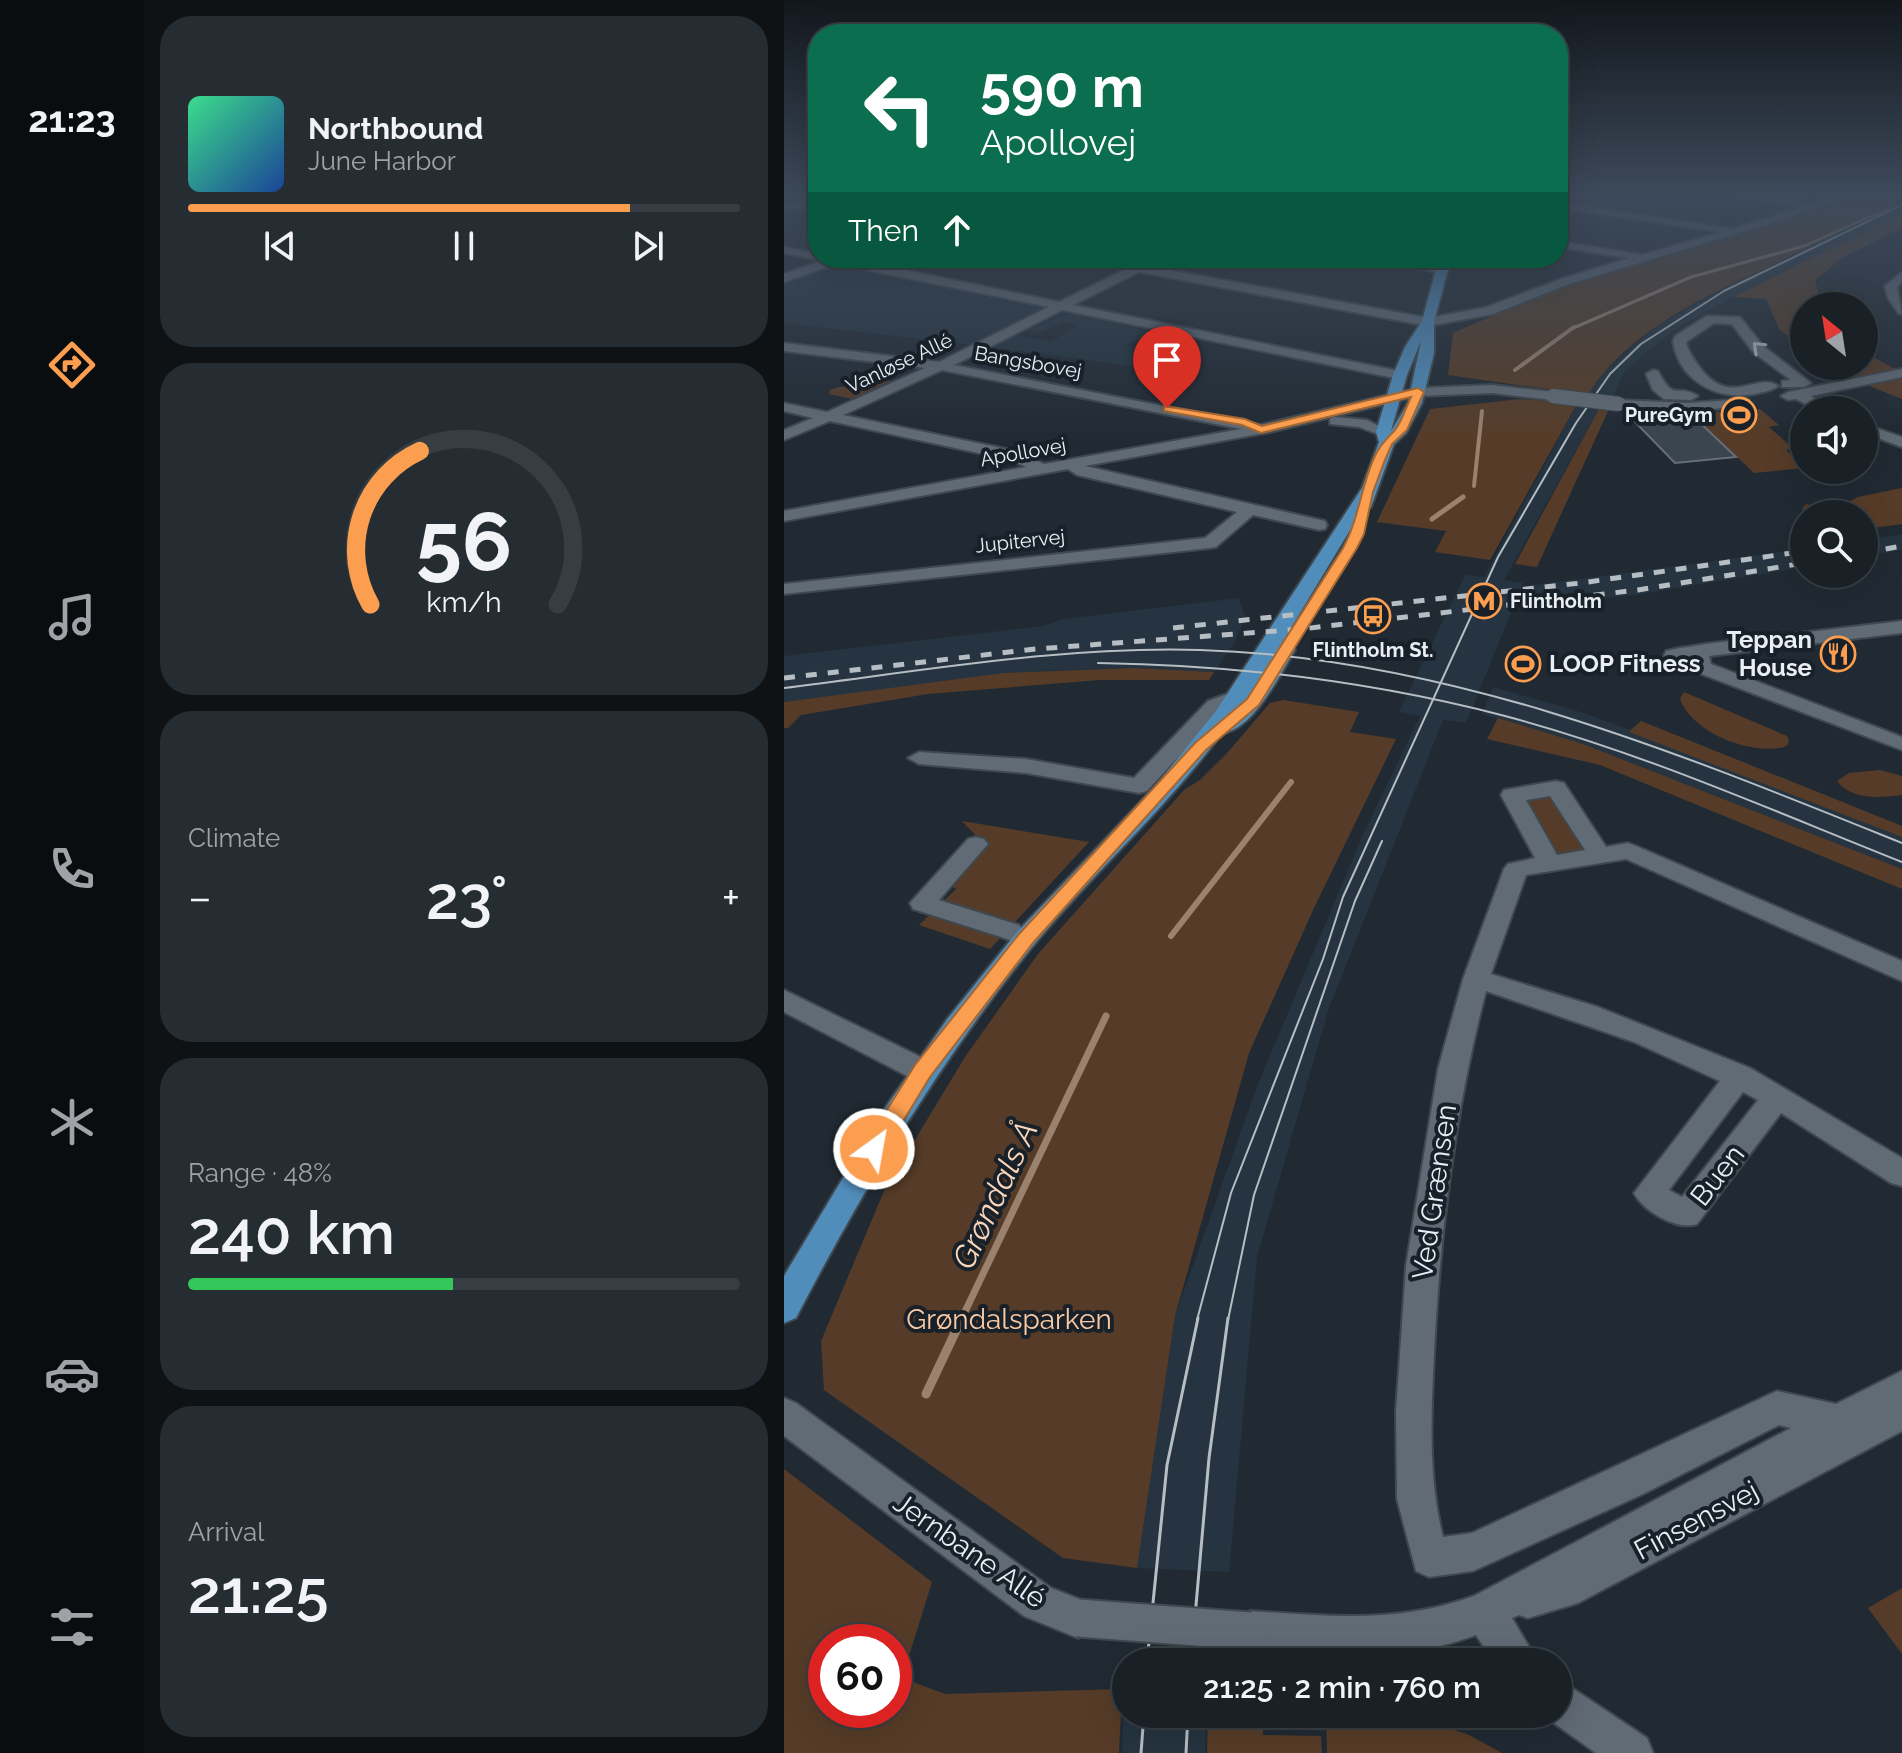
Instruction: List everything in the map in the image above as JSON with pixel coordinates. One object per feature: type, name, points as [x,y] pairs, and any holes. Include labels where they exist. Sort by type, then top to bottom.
[{"type":"main road","points":[[1385,437],[1401,430],[1418,391],[1430,335],[1428,322],[1440,278]]},
{"type":"main road","points":[[1201,746],[1331,564],[1357,534],[1399,375],[1417,334],[1428,322]]},
{"type":"main road","points":[[1399,375],[1418,391]]},
{"type":"main road","points":[[784,1308],[858,1175],[923,1071],[1026,938],[1201,746],[1253,702],[1331,564]]},
{"type":"street","points":[[923,278],[1365,371],[1399,375]]},
{"type":"street","name":"Vanløse Allé","points":[[784,436],[941,366],[1119,278]]},
{"type":"street","points":[[1191,278],[1428,322],[1469,319],[1579,278]]},
{"type":"street","points":[[1899,278],[1891,286],[1902,310]]},
{"type":"street","points":[[1771,386],[1737,392],[1716,390],[1695,373],[1679,345],[1680,339],[1717,317],[1736,320],[1758,349],[1810,396]]},
{"type":"street","name":"Bangsbovej","points":[[784,347],[941,366],[1266,429]]},
{"type":"street","points":[[1418,391],[1462,395],[1524,393],[1619,404],[1712,406],[1801,388],[1902,373]]},
{"type":"street","points":[[1653,374],[1658,387],[1669,396],[1703,395],[1716,390]]},
{"type":"street","points":[[1392,403],[1418,391],[1501,386],[1524,393]]},
{"type":"street","name":"Apollovej","points":[[1313,423],[1392,403]]},
{"type":"street","name":"Apollovej","points":[[784,516],[1034,464],[1070,464],[1392,403]]},
{"type":"street","points":[[784,407],[1034,464]]},
{"type":"street","name":"Apollovej","points":[[1266,429],[1345,420],[1362,423],[1385,437]]},
{"type":"street","points":[[1878,433],[1902,442]]},
{"type":"street","points":[[1070,464],[1083,472],[1319,525]]},
{"type":"street","name":"Jupitervej","points":[[784,589],[1210,543],[1249,510]]},
{"type":"street","points":[[1902,627],[1705,650],[1698,660],[1902,744]]},
{"type":"street","points":[[919,758],[1026,766],[1139,786],[1215,705],[1235,697]]},
{"type":"street","points":[[1550,864],[1512,795],[1556,788],[1600,856]]},
{"type":"street","points":[[976,844],[922,903],[1010,931]]},
{"type":"street","name":"Ved Grænsen","points":[[1842,1430],[1777,1408],[1630,1481],[1473,1552],[1429,1558],[1415,1499],[1414,1412],[1422,1266],[1452,1069],[1476,979],[1516,869],[1628,851],[1902,972]]},
{"type":"street","points":[[1476,979],[1609,1019],[1740,1076],[1902,1174]]},
{"type":"street","points":[[784,1000],[923,1071]]},
{"type":"street","name":"Buen","points":[[1740,1076],[1649,1193],[1686,1215],[1777,1097]]},
{"type":"street","name":"Finsensvej","points":[[1418,1634],[1564,1589],[1842,1430],[1902,1387]]},
{"type":"street","name":"Finsensvej","points":[[1842,1430],[1902,1413]]},
{"type":"street","name":"Jernbane Allé","points":[[784,1415],[1038,1602],[1078,1618],[1359,1640],[1418,1634]]},
{"type":"street","points":[[1484,1612],[1508,1648]]},
{"type":"street","points":[[1572,1712],[1632,1753]]},
{"type":"shaded area","points":[[794,278],[896,278],[1040,308],[1041,312],[971,345],[784,323],[784,281]]},
{"type":"shaded area","points":[[1746,278],[1772,278],[1684,324],[1648,350],[1623,374],[1613,398],[1588,395],[1604,373],[1658,326]]},
{"type":"shaded area","points":[[1072,314],[1152,332],[1125,346],[1193,362],[1176,372],[993,347],[1019,335],[1051,342],[1077,325],[1063,322],[1039,333],[1027,331],[1058,316]]},
{"type":"shaded area","points":[[1577,404],[1600,407],[1504,580],[1523,583],[1466,723],[1443,720],[1328,1011],[1257,1257],[1229,1572],[1137,1568],[1175,1316],[1256,1089],[1361,839],[1420,716],[1399,712],[1465,575],[1484,577]]},
{"type":"shaded area","points":[[1902,534],[1902,550],[1878,554],[1878,538]]},
{"type":"shaded area","points":[[1790,551],[1790,569],[1641,594],[1539,605],[1526,586]]},
{"type":"shaded area","points":[[1239,598],[1245,618],[1234,644],[1214,672],[1133,668],[1037,671],[784,702],[784,656],[1043,626],[1064,619]]},
{"type":"shaded area","points":[[1493,687],[1584,713],[1630,730],[1641,721],[1876,816],[1870,824],[1902,837],[1902,869],[1583,744],[1482,714]]},
{"type":"shaded area","points":[[1123,1728],[1206,1728],[1205,1753],[1122,1753]]},
{"type":"green space","points":[[1592,278],[1745,278],[1653,329],[1606,370],[1588,395],[1448,375],[1453,333],[1561,287]]},
{"type":"green space","points":[[1772,278],[1819,278],[1815,281],[1819,292],[1790,292],[1790,338],[1779,329],[1766,299],[1733,297]]},
{"type":"green space","points":[[1878,360],[1902,373],[1902,399],[1854,380],[1878,380]]},
{"type":"green space","points":[[869,373],[890,376],[884,379],[890,381],[852,399],[829,394],[834,388],[862,382],[854,380]]},
{"type":"green space","points":[[1520,399],[1577,404],[1490,560],[1435,552],[1446,531],[1377,522],[1430,409]]},
{"type":"green space","points":[[1600,407],[1609,409],[1537,567],[1515,564]]},
{"type":"green space","points":[[1760,409],[1779,425],[1769,427],[1790,445],[1786,450],[1790,454],[1790,469],[1754,473],[1692,414]]},
{"type":"green space","points":[[1902,488],[1902,524],[1878,527],[1878,500],[1852,500]]},
{"type":"green space","points":[[1133,668],[1214,672],[1209,680],[1099,680],[928,694],[801,715],[788,728],[784,728],[784,702],[1004,673]]},
{"type":"green space","points":[[1684,692],[1787,736],[1787,746],[1773,749],[1741,745],[1710,732],[1687,711],[1680,699]]},
{"type":"green space","name":"Grøndalsparken","points":[[1283,700],[1359,712],[1350,732],[1396,739],[1314,908],[1249,1053],[1175,1316],[1137,1568],[1063,1558],[824,1390],[821,1341],[884,1191],[965,1057],[1038,954],[1184,790],[1200,780],[1228,752],[1270,703]]},
{"type":"green space","points":[[1498,718],[1583,744],[1902,869],[1902,889],[1600,765],[1487,739]]},
{"type":"green space","points":[[1641,721],[1902,826],[1902,837],[1629,732]]},
{"type":"green space","points":[[1880,770],[1902,776],[1902,795],[1858,795],[1837,781],[1849,773]]},
{"type":"green space","points":[[1552,794],[1586,847],[1584,850],[1563,855],[1554,851],[1523,799]]},
{"type":"green space","points":[[962,821],[1089,842],[990,949],[919,925],[956,889],[945,882],[981,841]]},
{"type":"green space","points":[[784,1469],[932,1582],[912,1646],[912,1624],[808,1624],[808,1728],[912,1728],[912,1682],[945,1694],[1112,1689],[1112,1728],[1120,1728],[1119,1753],[784,1753]]},
{"type":"green space","points":[[1902,1588],[1902,1654],[1868,1608]]},
{"type":"green space","points":[[1208,1728],[1263,1728],[1263,1735],[1321,1736],[1322,1753],[1207,1753]]},
{"type":"green space","points":[[1326,1728],[1449,1728],[1502,1753],[1327,1753]]},
{"type":"building","points":[[1694,417],[1736,457],[1675,463],[1636,423]]},
{"type":"waterway","name":"Grøndals Å","points":[[1572,329],[1689,278]]},
{"type":"waterway","name":"Grøndals Å","points":[[1515,370],[1572,329]]},
{"type":"waterway","name":"Grøndals Å","points":[[1474,486],[1482,411]]},
{"type":"waterway","name":"Grøndals Å","points":[[1432,519],[1463,497]]},
{"type":"waterway","name":"Grøndals Å","points":[[1171,936],[1291,782]]},
{"type":"waterway","name":"Grøndals Å","points":[[961,1320],[1106,1016]]},
{"type":"waterway","name":"Grøndals Å","points":[[926,1394],[962,1318]]},
{"type":"tram line","points":[[1440,683],[1498,557],[1576,423],[1610,374],[1641,344],[1724,291],[1751,278]]},
{"type":"tram line","points":[[784,688],[991,661],[1148,650],[1200,650],[1292,657],[1382,670],[1440,683]]},
{"type":"tram line","points":[[1098,663],[1252,671],[1354,684],[1433,699]]},
{"type":"tram line","points":[[1433,699],[1440,683]]},
{"type":"tram line","points":[[1440,683],[1559,715],[1646,744],[1902,843]]},
{"type":"tram line","points":[[1197,1320],[1231,1193],[1323,959],[1343,897],[1433,699]]},
{"type":"tram line","points":[[1433,699],[1556,730],[1656,764],[1902,862]]},
{"type":"tram line","points":[[1228,1320],[1254,1195],[1355,901],[1382,841]]},
{"type":"tram line","points":[[1148,1648],[1167,1465],[1198,1318]]},
{"type":"tram line","points":[[1192,1648],[1209,1458],[1228,1318]]},
{"type":"tram line","points":[[1141,1753],[1143,1728]]},
{"type":"tram line","points":[[1186,1753],[1187,1728]]},
{"type":"railway","points":[[1878,550],[1902,546]]},
{"type":"railway","points":[[1173,628],[1581,583],[1790,553]]},
{"type":"railway","points":[[784,678],[1036,649],[1302,629],[1638,590],[1790,565]]},
{"type":"place","name":"PureGym","points":[[1739,415]]},
{"type":"place","name":"Flintholm","points":[[1484,601]]},
{"type":"place","name":"Flintholm St.","points":[[1373,616]]},
{"type":"place","name":"Teppan House","points":[[1838,654]]},
{"type":"place","name":"LOOP Fitness","points":[[1523,664]]},
{"type":"route","points":[[874,1149],[923,1071],[1026,938],[1201,746],[1253,702],[1350,548],[1379,460],[1387,442],[1401,430],[1418,392],[1261,430],[1245,423],[1167,408]]}]
